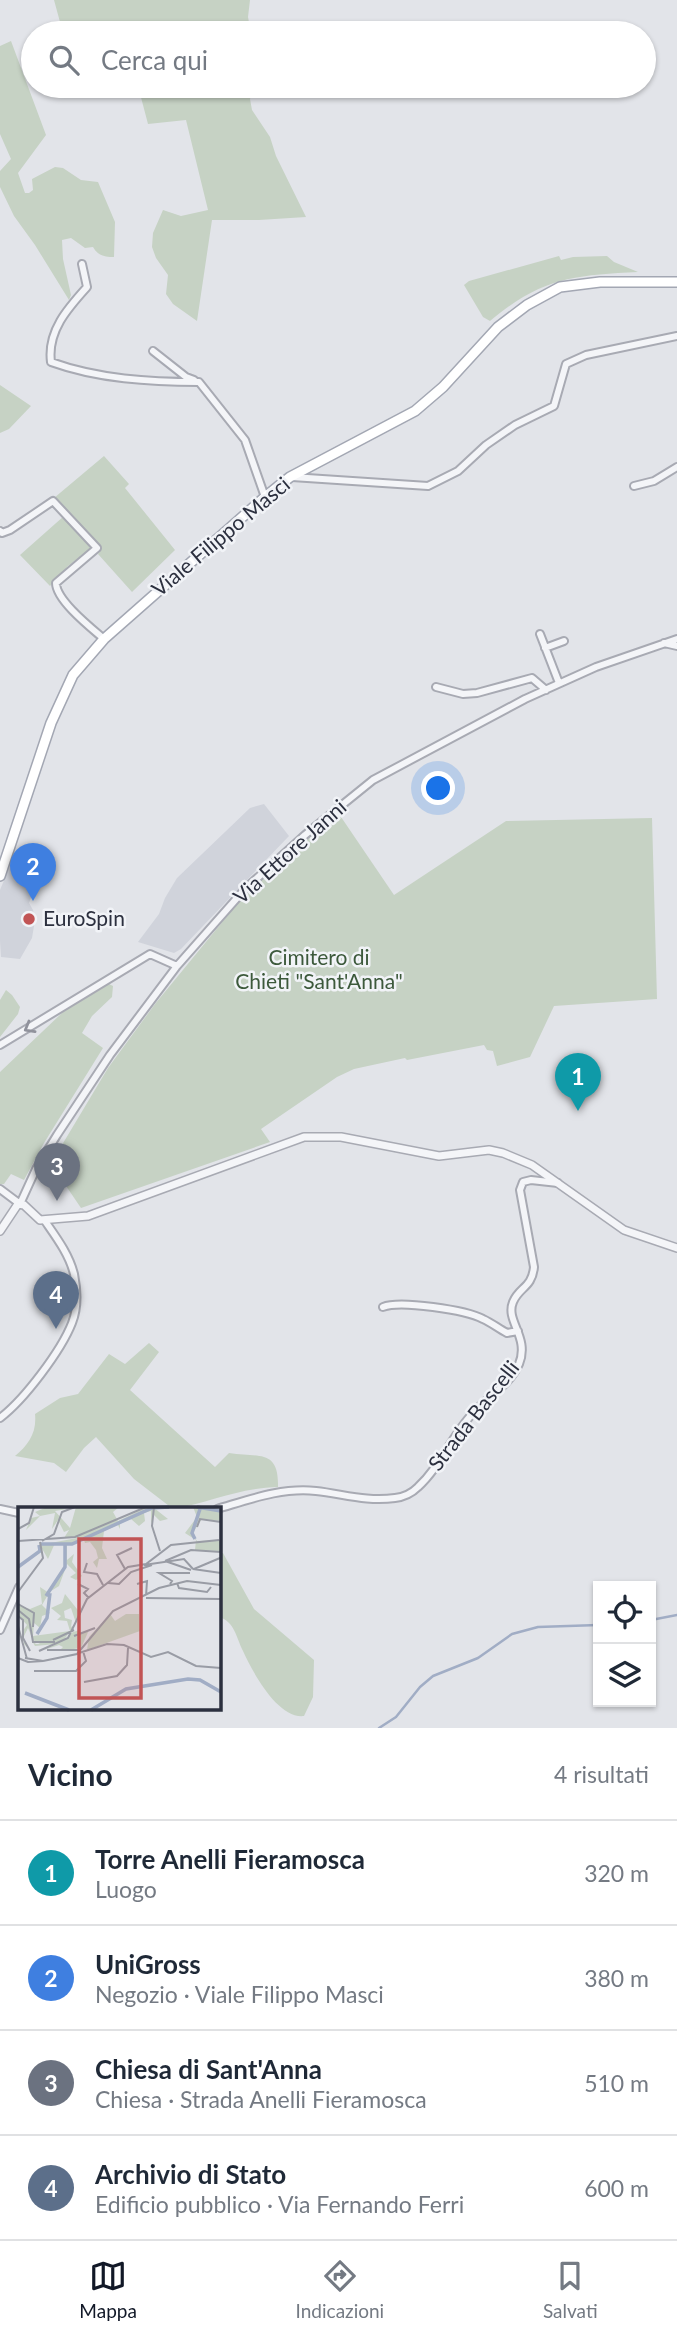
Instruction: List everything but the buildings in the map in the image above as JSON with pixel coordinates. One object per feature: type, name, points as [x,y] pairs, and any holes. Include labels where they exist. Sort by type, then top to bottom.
[{"type":"main road","name":"Viale Filippo Masci","points":[[0,876],[57,706],[73,675],[104,639],[265,497],[290,477],[415,411],[443,387],[498,327],[527,305],[560,287],[600,282],[677,282]]},
{"type":"street","points":[[82,264],[87,287],[71,302],[54,333],[50,351],[51,362],[68,368],[146,381],[200,382]]},
{"type":"street","points":[[290,477],[428,486],[458,471],[486,444],[515,425],[554,406],[566,363],[586,355],[677,336]]},
{"type":"street","points":[[153,351],[186,377],[200,382],[245,440],[265,497]]},
{"type":"street","points":[[634,486],[654,481],[677,467]]},
{"type":"street","points":[[0,531],[2,533],[10,530],[53,501],[61,508],[97,548],[56,583],[56,590],[104,639]]},
{"type":"street","points":[[540,634],[559,683]]},
{"type":"street","name":"Via Ettore Janni","points":[[20,1204],[36,1169],[57,1135],[110,1055],[177,966],[245,889],[305,835],[373,780],[559,683],[677,639]]},
{"type":"street","points":[[545,648],[564,641]]},
{"type":"street","points":[[664,643],[677,646]]},
{"type":"street","points":[[436,687],[463,694],[477,693],[532,678],[546,690]]},
{"type":"street","points":[[0,1045],[150,954],[177,966]]},
{"type":"street","points":[[43,1221],[88,1216],[304,1138],[341,1137],[439,1156],[489,1150],[533,1165],[624,1230],[677,1248]]},
{"type":"street","name":"Strada Bascelli","points":[[220,1508],[270,1493],[314,1490],[352,1498],[396,1498],[411,1493],[421,1485],[459,1428],[495,1396],[517,1367],[523,1351],[512,1315],[513,1303],[533,1278],[534,1267],[520,1190],[523,1182],[531,1180],[546,1184],[558,1183]]},
{"type":"street","points":[[0,1189],[43,1221],[67,1256],[74,1274],[75,1314],[46,1366],[13,1408],[0,1418]]},
{"type":"street","points":[[0,1231],[20,1204]]},
{"type":"street","points":[[383,1307],[396,1303],[462,1312],[485,1319],[507,1334],[518,1331]]},
{"type":"street","points":[[0,1509],[18,1513]]},
{"type":"street","points":[[0,1630],[18,1589]]},
{"type":"shaded area","points":[[264,804],[289,836],[181,949],[174,953],[138,942],[159,914],[177,878],[250,808]]},
{"type":"shaded area","points":[[16,851],[43,862],[29,903],[35,920],[32,938],[20,959],[1,957],[0,941],[0,890]]},
{"type":"green space","points":[[54,0],[250,0],[249,21],[60,21]]},
{"type":"green space","points":[[11,41],[21,68],[21,98],[32,98],[46,135],[18,173],[25,193],[33,190],[32,179],[55,167],[63,168],[81,180],[98,182],[115,222],[114,257],[102,255],[93,247],[85,248],[71,238],[62,240],[71,295],[69,300],[14,216],[0,187],[0,171],[11,159],[0,134],[0,46]]},
{"type":"green space","points":[[141,98],[250,98],[252,110],[270,137],[276,156],[306,217],[212,220],[197,321],[173,304],[166,294],[168,275],[152,247],[153,233],[163,210],[181,216],[208,210],[186,120],[148,124]]},
{"type":"green space","points":[[559,256],[561,260],[607,256],[614,262],[638,272],[576,277],[542,287],[490,321],[483,317],[464,285],[469,281]]},
{"type":"green space","points":[[0,385],[31,406],[9,429],[0,433]]},
{"type":"green space","points":[[104,456],[129,484],[125,488],[175,550],[132,592],[98,554],[101,550],[54,498]]},
{"type":"green space","points":[[64,516],[93,547],[68,566],[50,586],[20,555]]},
{"type":"green space","name":"Cimitero di Chieti \"Sant'Anna\"","points":[[339,814],[394,895],[506,821],[652,818],[657,999],[554,1006],[530,1057],[497,1066],[493,1051],[487,1050],[484,1045],[354,1069],[337,1077],[261,1129],[270,1142],[81,1208],[64,1183],[53,1188],[44,1175],[108,1068],[155,1004],[242,898],[288,855]]},
{"type":"green space","points":[[109,984],[113,986],[112,997],[92,1016],[82,1033],[103,1048],[24,1180],[11,1174],[4,1184],[0,1184],[0,1072],[63,1012]]},
{"type":"green space","points":[[6,990],[20,1007],[18,1014],[0,1037],[0,1000]]},
{"type":"green space","points":[[149,1343],[159,1352],[130,1390],[215,1467],[229,1453],[271,1460],[275,1466],[278,1487],[237,1493],[182,1507],[170,1507],[134,1479],[96,1437],[66,1472],[54,1463],[15,1456],[31,1438],[35,1427],[35,1414],[60,1398],[78,1394],[109,1354],[125,1364]]},
{"type":"green space","points":[[220,1553],[223,1553],[254,1609],[314,1660],[313,1697],[304,1716],[294,1715],[276,1703],[253,1671],[232,1626],[220,1617]]},
{"type":"waterway","points":[[656,1619],[677,1615]]},
{"type":"waterway","points":[[379,1728],[396,1717],[420,1687],[433,1676],[478,1658],[512,1634],[538,1627],[593,1625]]},
{"type":"place","name":"UniGross","points":[[33,901]]},
{"type":"place","name":"EuroSpin","points":[[29,919]]},
{"type":"place","name":"Torre Anelli Fieramosca","points":[[578,1111]]},
{"type":"place","name":"Chiesa di Sant'Anna","points":[[57,1201]]},
{"type":"place","name":"Archivio di Stato","points":[[56,1329]]}]
